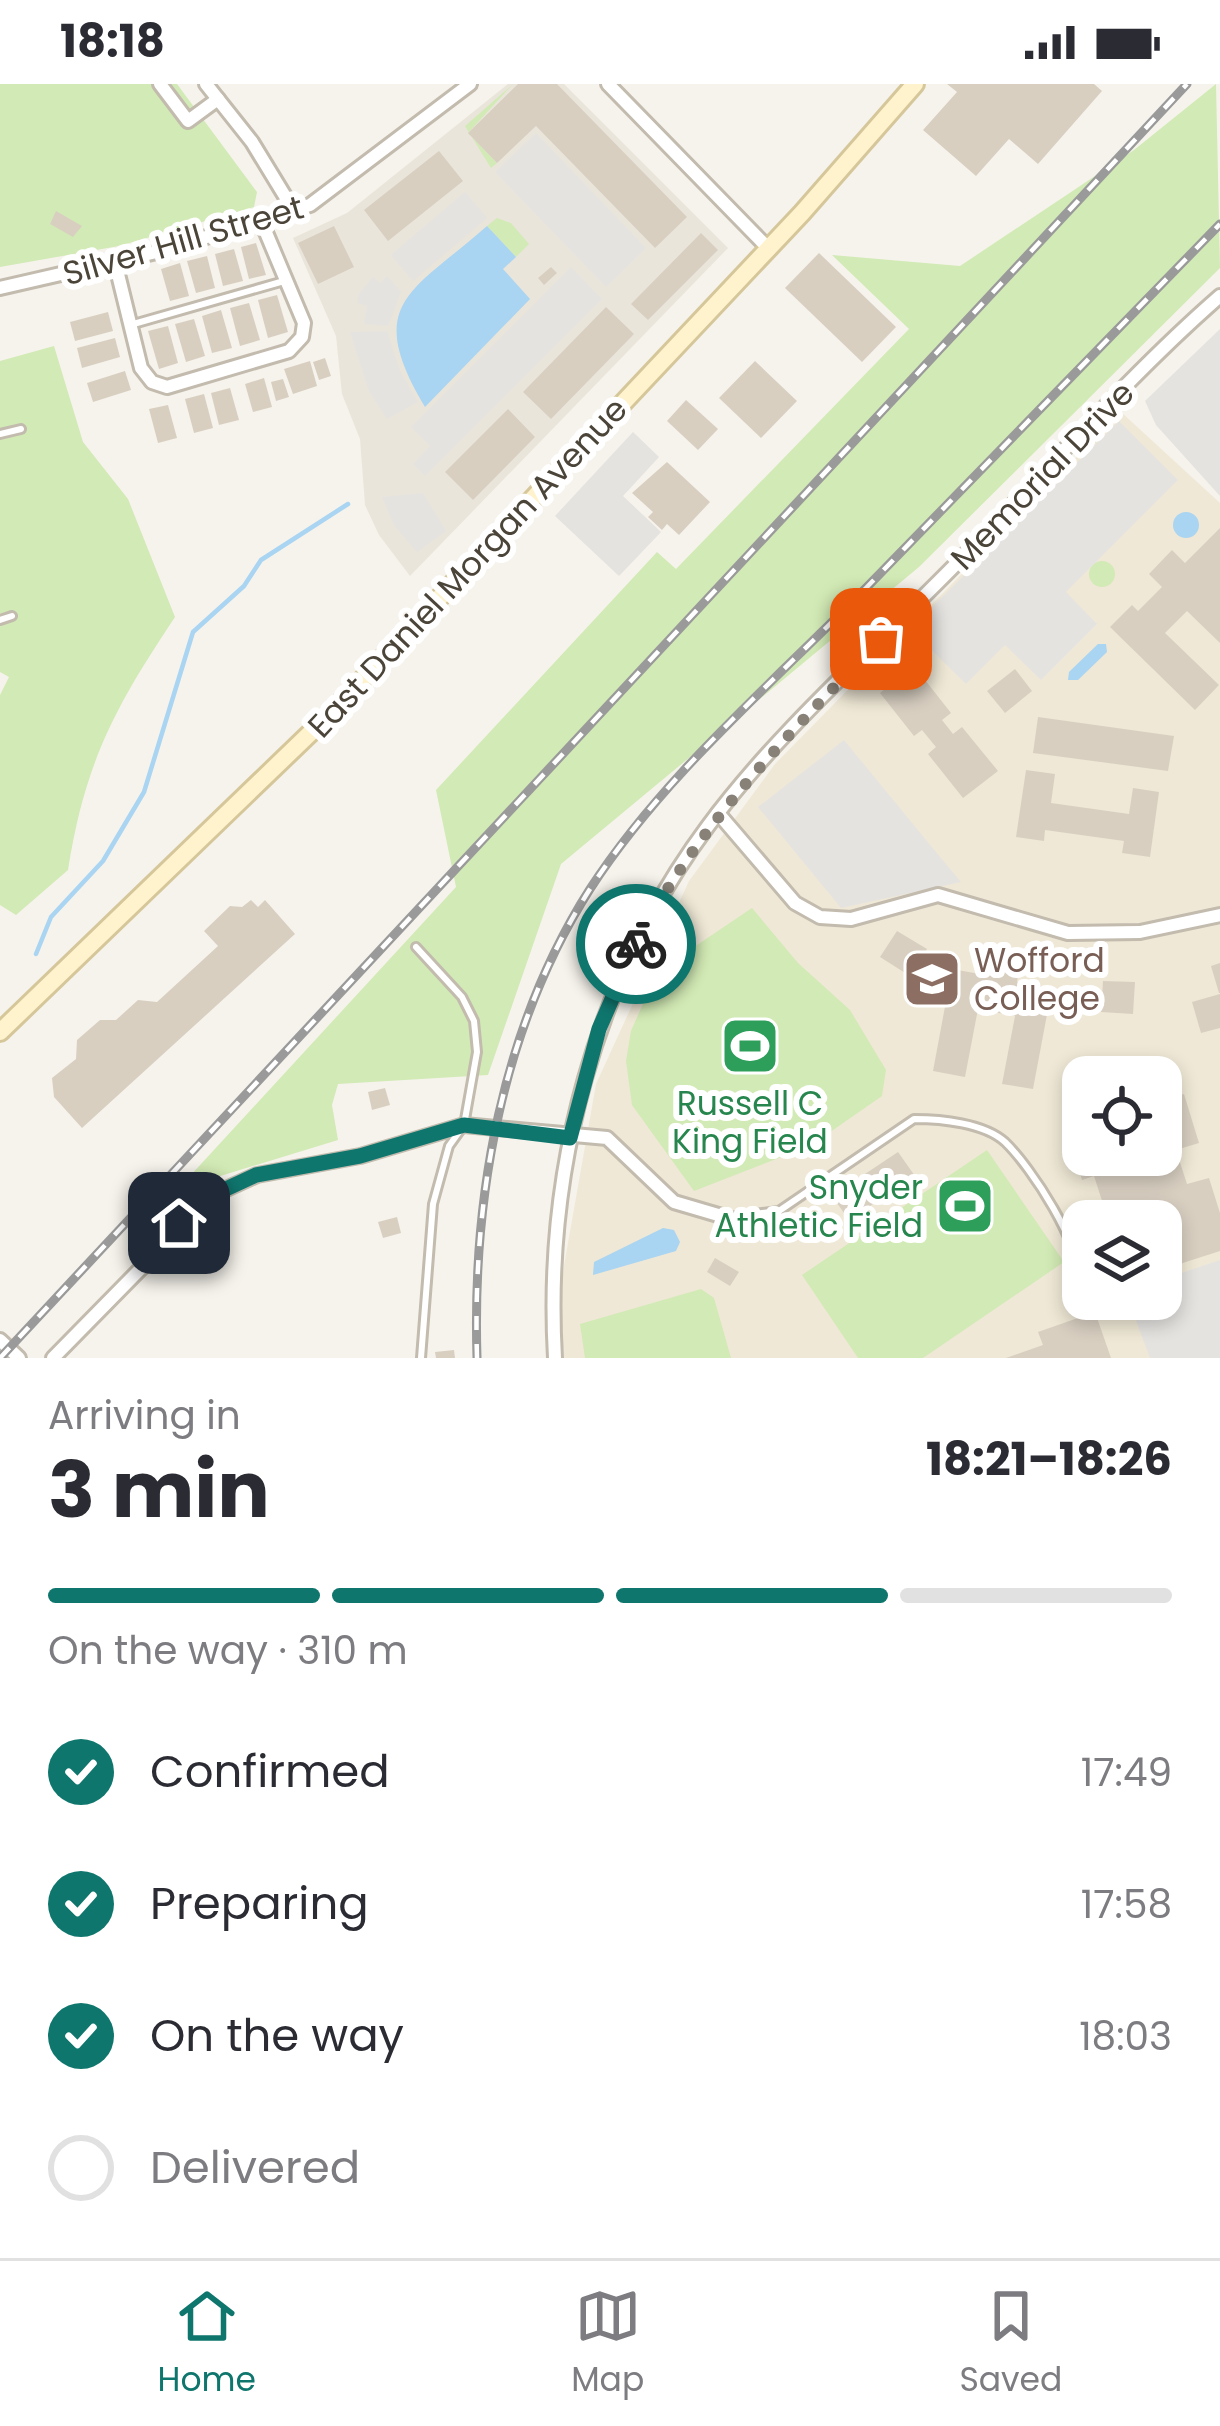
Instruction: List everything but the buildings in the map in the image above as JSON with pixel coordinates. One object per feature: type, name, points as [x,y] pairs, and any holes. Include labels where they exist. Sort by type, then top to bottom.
[{"type":"main road","name":"East Daniel Morgan Avenue","points":[[0,1032],[275,771],[768,248],[915,84]]},
{"type":"street","points":[[160,84],[188,121],[218,99]]},
{"type":"street","points":[[206,84],[294,212]]},
{"type":"street","name":"Silver Hill Street","points":[[0,288],[115,262],[294,212],[334,191],[470,84]]},
{"type":"street","points":[[608,84],[768,248]]},
{"type":"street","points":[[115,262],[141,368],[152,382],[166,387],[290,351],[302,337],[304,323],[262,223]]},
{"type":"street","name":"Memorial Drive","points":[[555,1358],[551,1293],[570,1138],[585,1071],[624,968],[678,872],[765,756],[1220,296]]},
{"type":"street","points":[[718,813],[795,903],[820,917],[851,919],[938,895],[1067,933],[1140,932],[1220,915]]},
{"type":"street","points":[[53,1358],[213,1195],[256,1175],[360,1156],[464,1125],[607,1138],[674,1202],[725,1217]]},
{"type":"street","points":[[0,1340],[19,1358]]},
{"type":"lane","points":[[130,326],[287,280]]},
{"type":"lane","points":[[0,434],[20,429]]},
{"type":"lane","points":[[0,620],[12,616]]},
{"type":"lane","points":[[416,947],[462,997],[474,1021],[477,1052],[464,1125],[448,1146],[433,1204],[422,1358]]},
{"type":"lane","points":[[725,1217],[779,1211],[914,1119],[941,1119],[1004,1141],[1062,1230]]},
{"type":"shaded area","points":[[508,84],[564,84],[728,248],[410,576],[379,535],[365,505],[360,439],[342,394],[336,336],[293,238],[347,213]]},
{"type":"shaded area","points":[[536,133],[646,248],[606,287],[495,172]]},
{"type":"shaded area","points":[[465,192],[487,218],[413,281],[391,255]]},
{"type":"shaded area","points":[[571,267],[602,299],[425,476],[413,464],[430,446],[411,427]]},
{"type":"shaded area","points":[[387,276],[401,292],[388,326],[364,324],[367,306],[357,303],[359,294],[373,277],[380,283]]},
{"type":"shaded area","points":[[1220,329],[1220,496],[1156,425],[1145,401]]},
{"type":"shaded area","points":[[387,331],[400,371],[418,402],[387,419],[369,391],[350,332]]},
{"type":"shaded area","name":"Wofford College","points":[[1121,412],[1220,503],[1220,1358],[564,1358],[559,1294],[596,1084],[689,881],[775,764]]},
{"type":"shaded area","points":[[1119,421],[1178,480],[1066,592],[1097,624],[1041,680],[1005,645],[966,684],[910,629]]},
{"type":"shaded area","points":[[633,432],[659,457],[623,496],[661,532],[619,576],[555,516]]},
{"type":"shaded area","points":[[423,493],[446,531],[417,552],[394,525],[382,497]]},
{"type":"shaded area","points":[[844,740],[961,882],[841,908],[758,807]]},
{"type":"shaded area","points":[[1220,1260],[1220,1358],[1150,1358],[1136,1320],[1182,1320],[1182,1273]]},
{"type":"green space","points":[[0,84],[177,84],[257,192],[254,207],[119,246],[0,267]]},
{"type":"green space","points":[[513,84],[469,132],[465,126]]},
{"type":"green space","points":[[1216,84],[1220,268],[919,567],[561,864],[488,1075],[338,1084],[332,1105],[338,1140],[178,1189],[456,887],[436,790],[657,552],[676,569],[909,329],[832,255],[960,266],[1134,150]]},
{"type":"green space","points":[[472,137],[497,163],[491,168]]},
{"type":"green space","points":[[497,218],[511,223],[529,244],[516,257],[487,226]]},
{"type":"green space","points":[[54,346],[83,442],[128,499],[175,617],[105,737],[83,798],[68,870],[16,915],[0,905],[0,695],[9,677],[0,672],[0,361]]},
{"type":"green space","points":[[1102,561],[1112,564],[1112,584],[1102,587],[1092,584],[1089,574],[1092,564]]},
{"type":"green space","name":"Russell C King Field","points":[[752,908],[798,963],[850,1010],[886,1070],[882,1096],[810,1146],[694,1191],[632,1105],[626,1061],[631,1031],[657,972]]},
{"type":"green space","name":"Snyder Athletic Field","points":[[987,1150],[1062,1259],[923,1358],[858,1358],[802,1275]]},
{"type":"green space","points":[[701,1289],[714,1298],[731,1358],[585,1358],[580,1324]]},
{"type":"water","points":[[487,226],[516,257],[503,269],[530,299],[425,407],[407,372],[397,322],[418,285]]},
{"type":"water","points":[[1186,512],[1199,525],[1186,538],[1173,525]]},
{"type":"water","points":[[1098,644],[1106,644],[1107,652],[1078,680],[1068,680],[1069,672]]},
{"type":"water","points":[[663,1228],[674,1230],[680,1242],[676,1251],[593,1275],[594,1262]]},
{"type":"waterway","points":[[36,954],[51,917],[103,861],[144,792],[193,632],[244,586],[261,560],[348,504]]},
{"type":"railway","points":[[0,1358],[1187,84]]},
{"type":"railway","points":[[477,1358],[480,1236],[499,1115],[535,998],[590,889],[651,808],[720,732],[1220,224]]},
{"type":"way so far","points":[[636,944],[707,826],[765,756],[881,639]]},
{"type":"place","name":"Wofford College","points":[[932,979]]},
{"type":"place","name":"Russell C King Field","points":[[750,1046]]},
{"type":"place","name":"Snyder Athletic Field","points":[[965,1206]]},
{"type":"route","points":[[179,1223],[213,1195],[256,1175],[360,1156],[421,1134],[464,1125],[570,1138],[599,1029],[636,944]]}]
